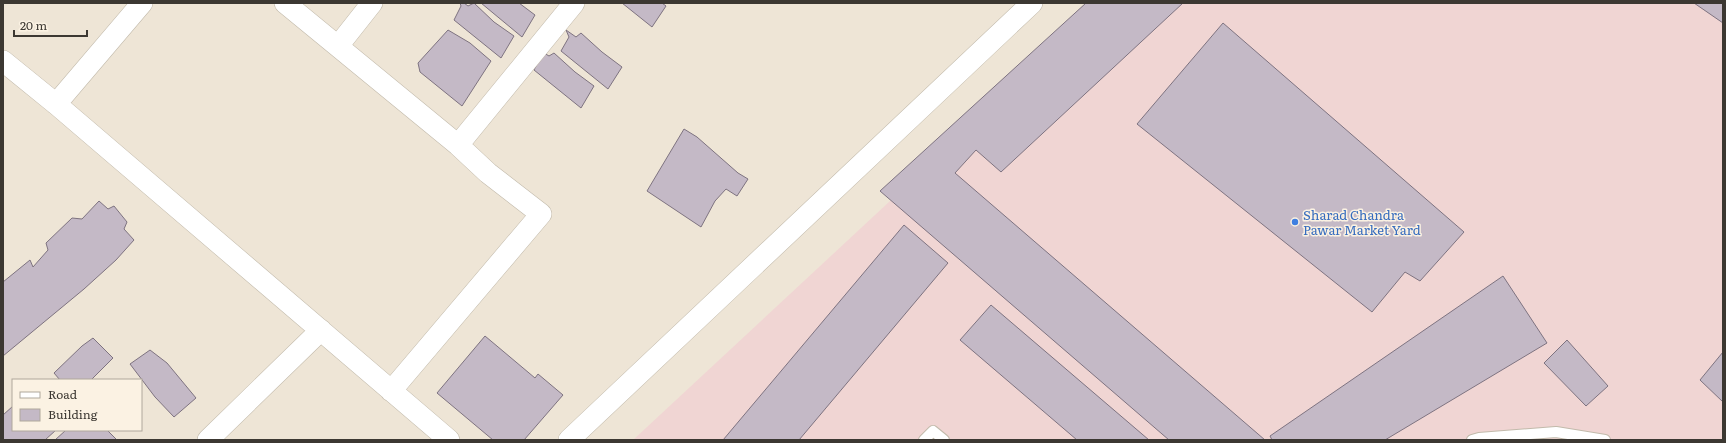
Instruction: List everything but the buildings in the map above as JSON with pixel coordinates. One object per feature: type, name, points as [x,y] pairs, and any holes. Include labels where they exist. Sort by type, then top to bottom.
[{"type":"street","points":[[56,104],[142,3]]},
{"type":"street","points":[[285,3],[458,146],[488,173],[541,214],[391,391]]},
{"type":"street","points":[[338,46],[372,3]]},
{"type":"street","points":[[458,146],[574,3]]},
{"type":"street","points":[[569,440],[1032,3]]},
{"type":"street","points":[[3,61],[56,104],[449,440]]},
{"type":"street","points":[[208,440],[321,330]]},
{"type":"lane","points":[[924,440],[933,431],[944,440]]},
{"type":"lane","points":[[1472,440],[1479,438],[1556,432],[1605,440]]},
{"type":"shaded area","name":"Sharad Chandra Pawar Market Yard","points":[[1103,3],[1723,3],[1723,440],[633,440]]},
{"type":"place","name":"Sharad Chandra Pawar Market Yard","points":[[1295,222]]}]
